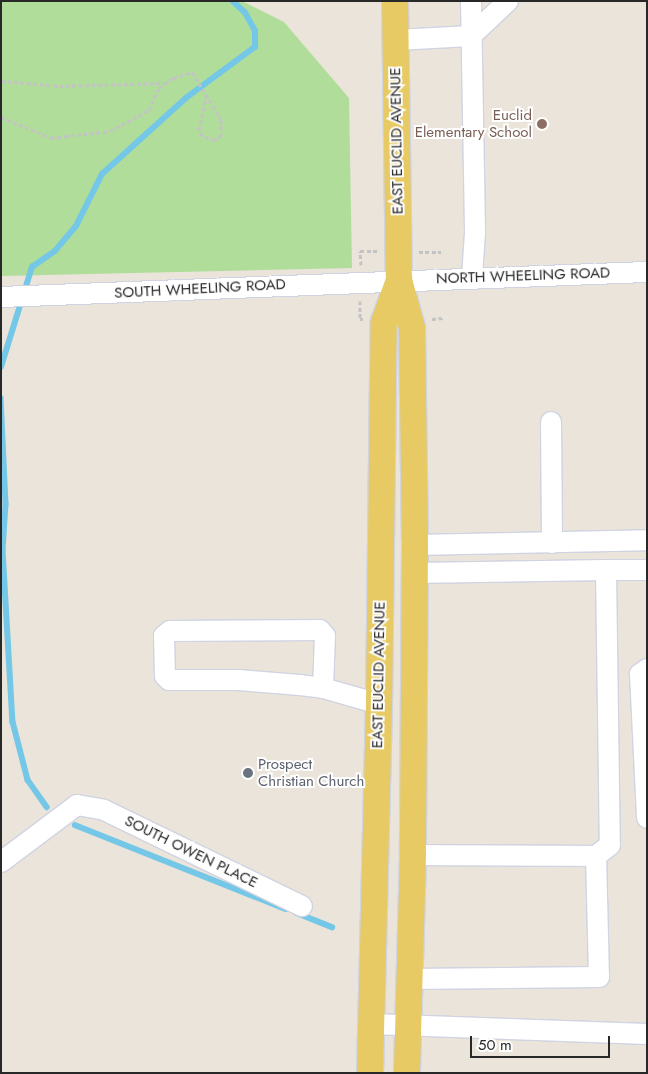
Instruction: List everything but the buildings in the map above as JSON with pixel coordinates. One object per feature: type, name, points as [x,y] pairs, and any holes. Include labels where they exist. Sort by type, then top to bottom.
[{"type":"main road","name":"EAST EUCLID AVENUE","points":[[395,1],[398,280],[412,328],[415,545],[413,855],[407,1073]]},
{"type":"main road","name":"EAST EUCLID AVENUE","points":[[370,1073],[379,704],[384,322],[398,280]]},
{"type":"street","points":[[471,1],[475,233],[472,277]]},
{"type":"street","points":[[396,40],[471,36],[508,1]]},
{"type":"street","name":"NORTH WHEELING ROAD","points":[[398,280],[647,272]]},
{"type":"street","name":"SOUTH WHEELING ROAD","points":[[3,297],[398,280]]},
{"type":"street","points":[[551,422],[552,543]]},
{"type":"street","points":[[415,545],[647,540]]},
{"type":"street","points":[[413,855],[596,856],[610,846],[606,570]]},
{"type":"street","points":[[415,573],[647,570]]},
{"type":"street","points":[[323,688],[325,636],[320,630],[170,631],[164,636],[165,676],[169,680],[238,680],[323,688],[379,704]]},
{"type":"street","points":[[647,668],[640,674],[647,818]]},
{"type":"street","name":"SOUTH OWEN PLACE","points":[[1,862],[77,804],[104,810],[302,906]]},
{"type":"street","points":[[410,979],[599,977],[596,856]]},
{"type":"street","points":[[371,1024],[647,1034]]},
{"type":"path","points":[[1,117],[51,138],[110,131],[149,110],[159,88],[192,72],[222,126],[221,135],[215,140],[202,136],[199,130],[206,98]]},
{"type":"path","points":[[1,81],[59,86],[166,83]]},
{"type":"green space","points":[[1,1],[242,1],[284,22],[349,98],[352,268],[1,276]]},
{"type":"waterway","points":[[1,367],[32,267],[55,251],[76,226],[102,174],[186,98],[255,47],[255,31],[245,13],[233,2]]},
{"type":"waterway","points":[[1,398],[6,504],[3,550],[13,722],[28,780],[47,807]]},
{"type":"waterway","points":[[75,825],[286,909]]},
{"type":"waterway","points":[[297,913],[332,927]]},
{"type":"place","name":"Euclid Elementary School","points":[[542,124]]},
{"type":"place","name":"Prospect Christian Church","points":[[248,773]]}]
